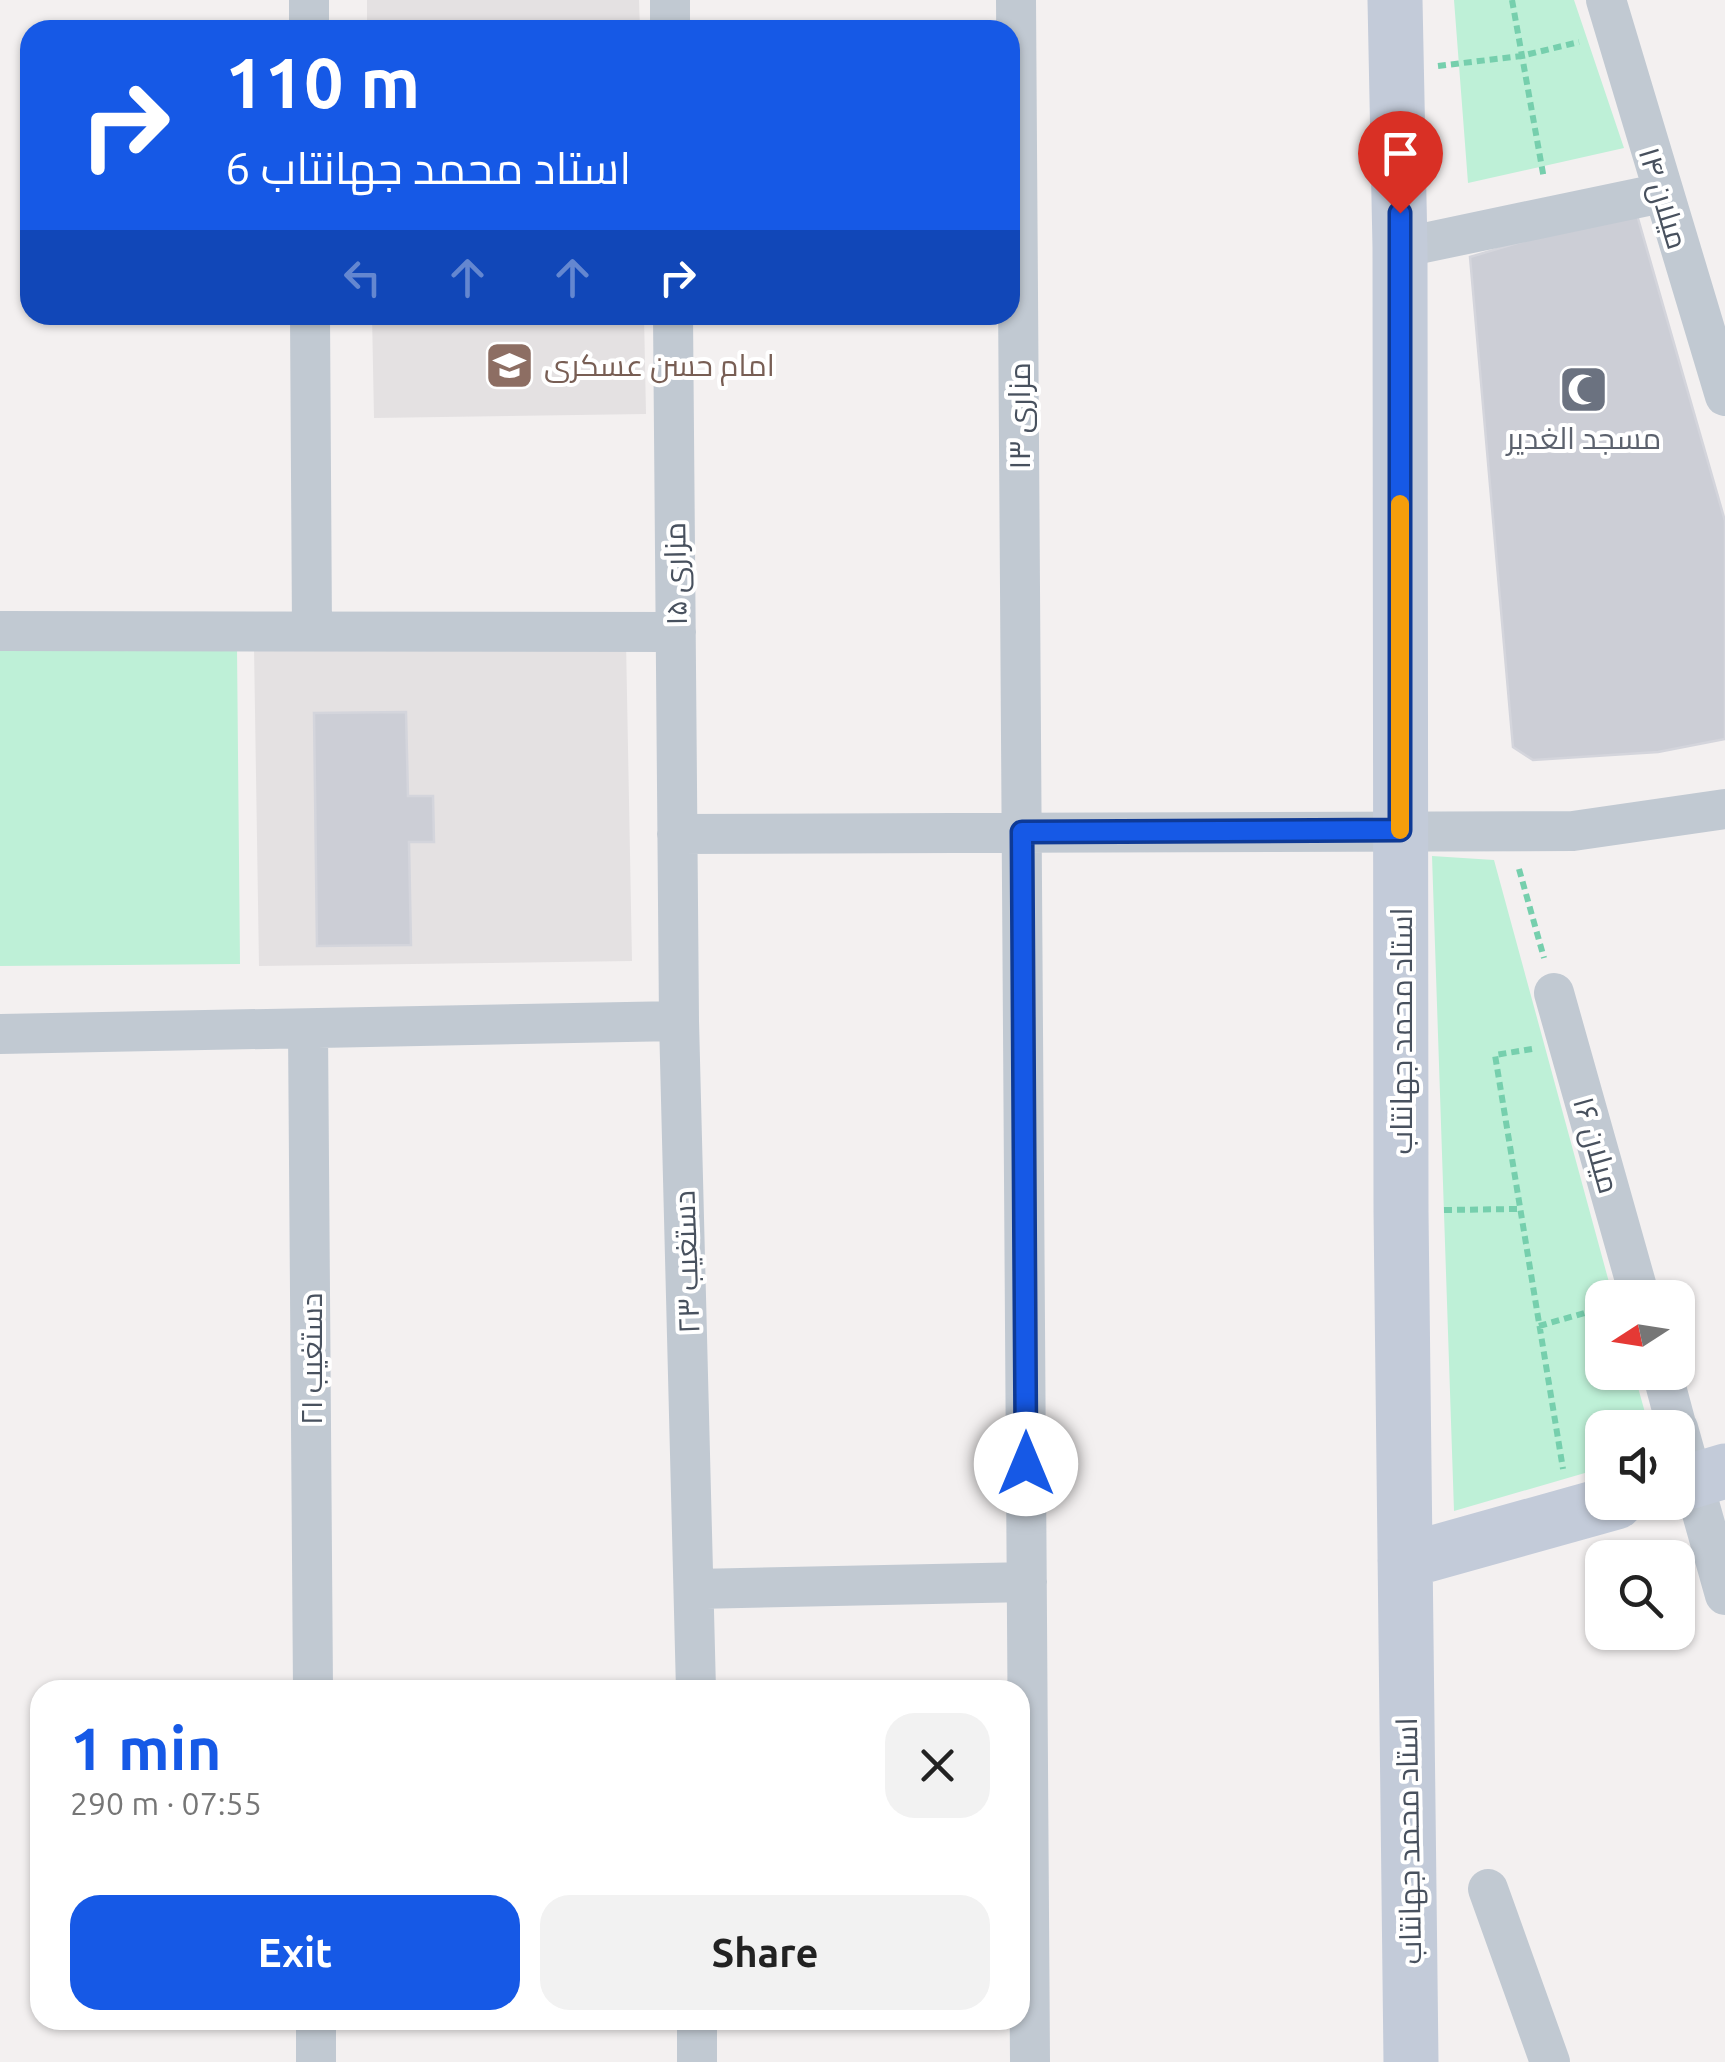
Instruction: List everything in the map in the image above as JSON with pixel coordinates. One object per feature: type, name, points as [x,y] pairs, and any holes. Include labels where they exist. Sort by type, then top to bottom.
[{"type":"street","name":"استاد محمد جهانتاب","points":[[1395,0],[1400,248],[1401,1211],[1411,2062]]},
{"type":"street","name":"میلان ۱۴","points":[[1610,17],[1725,396]]},
{"type":"street","points":[[1400,248],[1662,193]]},
{"type":"street","points":[[310,325],[312,631]]},
{"type":"street","name":"مزاری ۱۵","points":[[673,325],[678,834]]},
{"type":"street","name":"مزاری ۱۳","points":[[1018,325],[1028,1680]]},
{"type":"street","points":[[0,631],[676,632]]},
{"type":"street","points":[[678,834],[1573,831],[1725,809]]},
{"type":"street","name":"دستغیب ۲۳","points":[[678,834],[696,1680]]},
{"type":"street","name":"میلان ۱۶","points":[[1554,993],[1635,1280]]},
{"type":"street","points":[[0,1034],[679,1022]]},
{"type":"street","name":"دستغیب ۲۱","points":[[308,1028],[313,1680]]},
{"type":"street","points":[[1698,1479],[1725,1595]]},
{"type":"street","points":[[1405,1561],[1585,1511]]},
{"type":"street","points":[[695,1588],[1027,1582]]},
{"type":"street","points":[[1488,1889],[1550,2062]]},
{"type":"street","points":[[316,2030],[316,2062]]},
{"type":"street","points":[[697,2030],[697,2062]]},
{"type":"street","name":"مزاری ۱۳","points":[[1030,2030],[1030,2062]]},
{"type":"path","points":[[1512,0],[1550,214]]},
{"type":"path","points":[[1397,71],[1522,56],[1610,17]]},
{"type":"path","points":[[1507,830],[1554,993]]},
{"type":"path","points":[[1568,1043],[1495,1054],[1539,1326],[1585,1482]]},
{"type":"path","points":[[1401,1211],[1518,1209]]},
{"type":"path","points":[[1539,1326],[1585,1313]]},
{"type":"shaded area","points":[[367,0],[639,0],[640,20],[367,20]]},
{"type":"shaded area","name":"امام حسن عسکری","points":[[372,325],[644,325],[646,414],[374,418]]},
{"type":"shaded area","points":[[626,641],[632,961],[259,966],[254,647]]},
{"type":"green space","points":[[1454,0],[1574,0],[1624,148],[1468,183]]},
{"type":"green space","points":[[237,647],[240,964],[0,966],[0,649]]},
{"type":"green space","points":[[1432,856],[1494,860],[1608,1280],[1585,1280],[1585,1390],[1639,1390],[1644,1410],[1585,1410],[1585,1473],[1454,1511]]},
{"type":"building","name":"مسجد الغدیر","points":[[1635,208],[1725,521],[1725,739],[1658,752],[1533,760],[1513,747],[1470,257]]},
{"type":"building","points":[[406,712],[408,796],[433,796],[434,842],[409,842],[411,945],[317,946],[314,713]]},
{"type":"slow traffic","points":[[1400,504],[1400,830]]},
{"type":"place","name":"امام حسن عسکری","points":[[509,365]]},
{"type":"place","name":"مسجد الغدیر","points":[[1584,389]]},
{"type":"route","points":[[1026,1464],[1022,832],[1400,830],[1400,213]]}]
